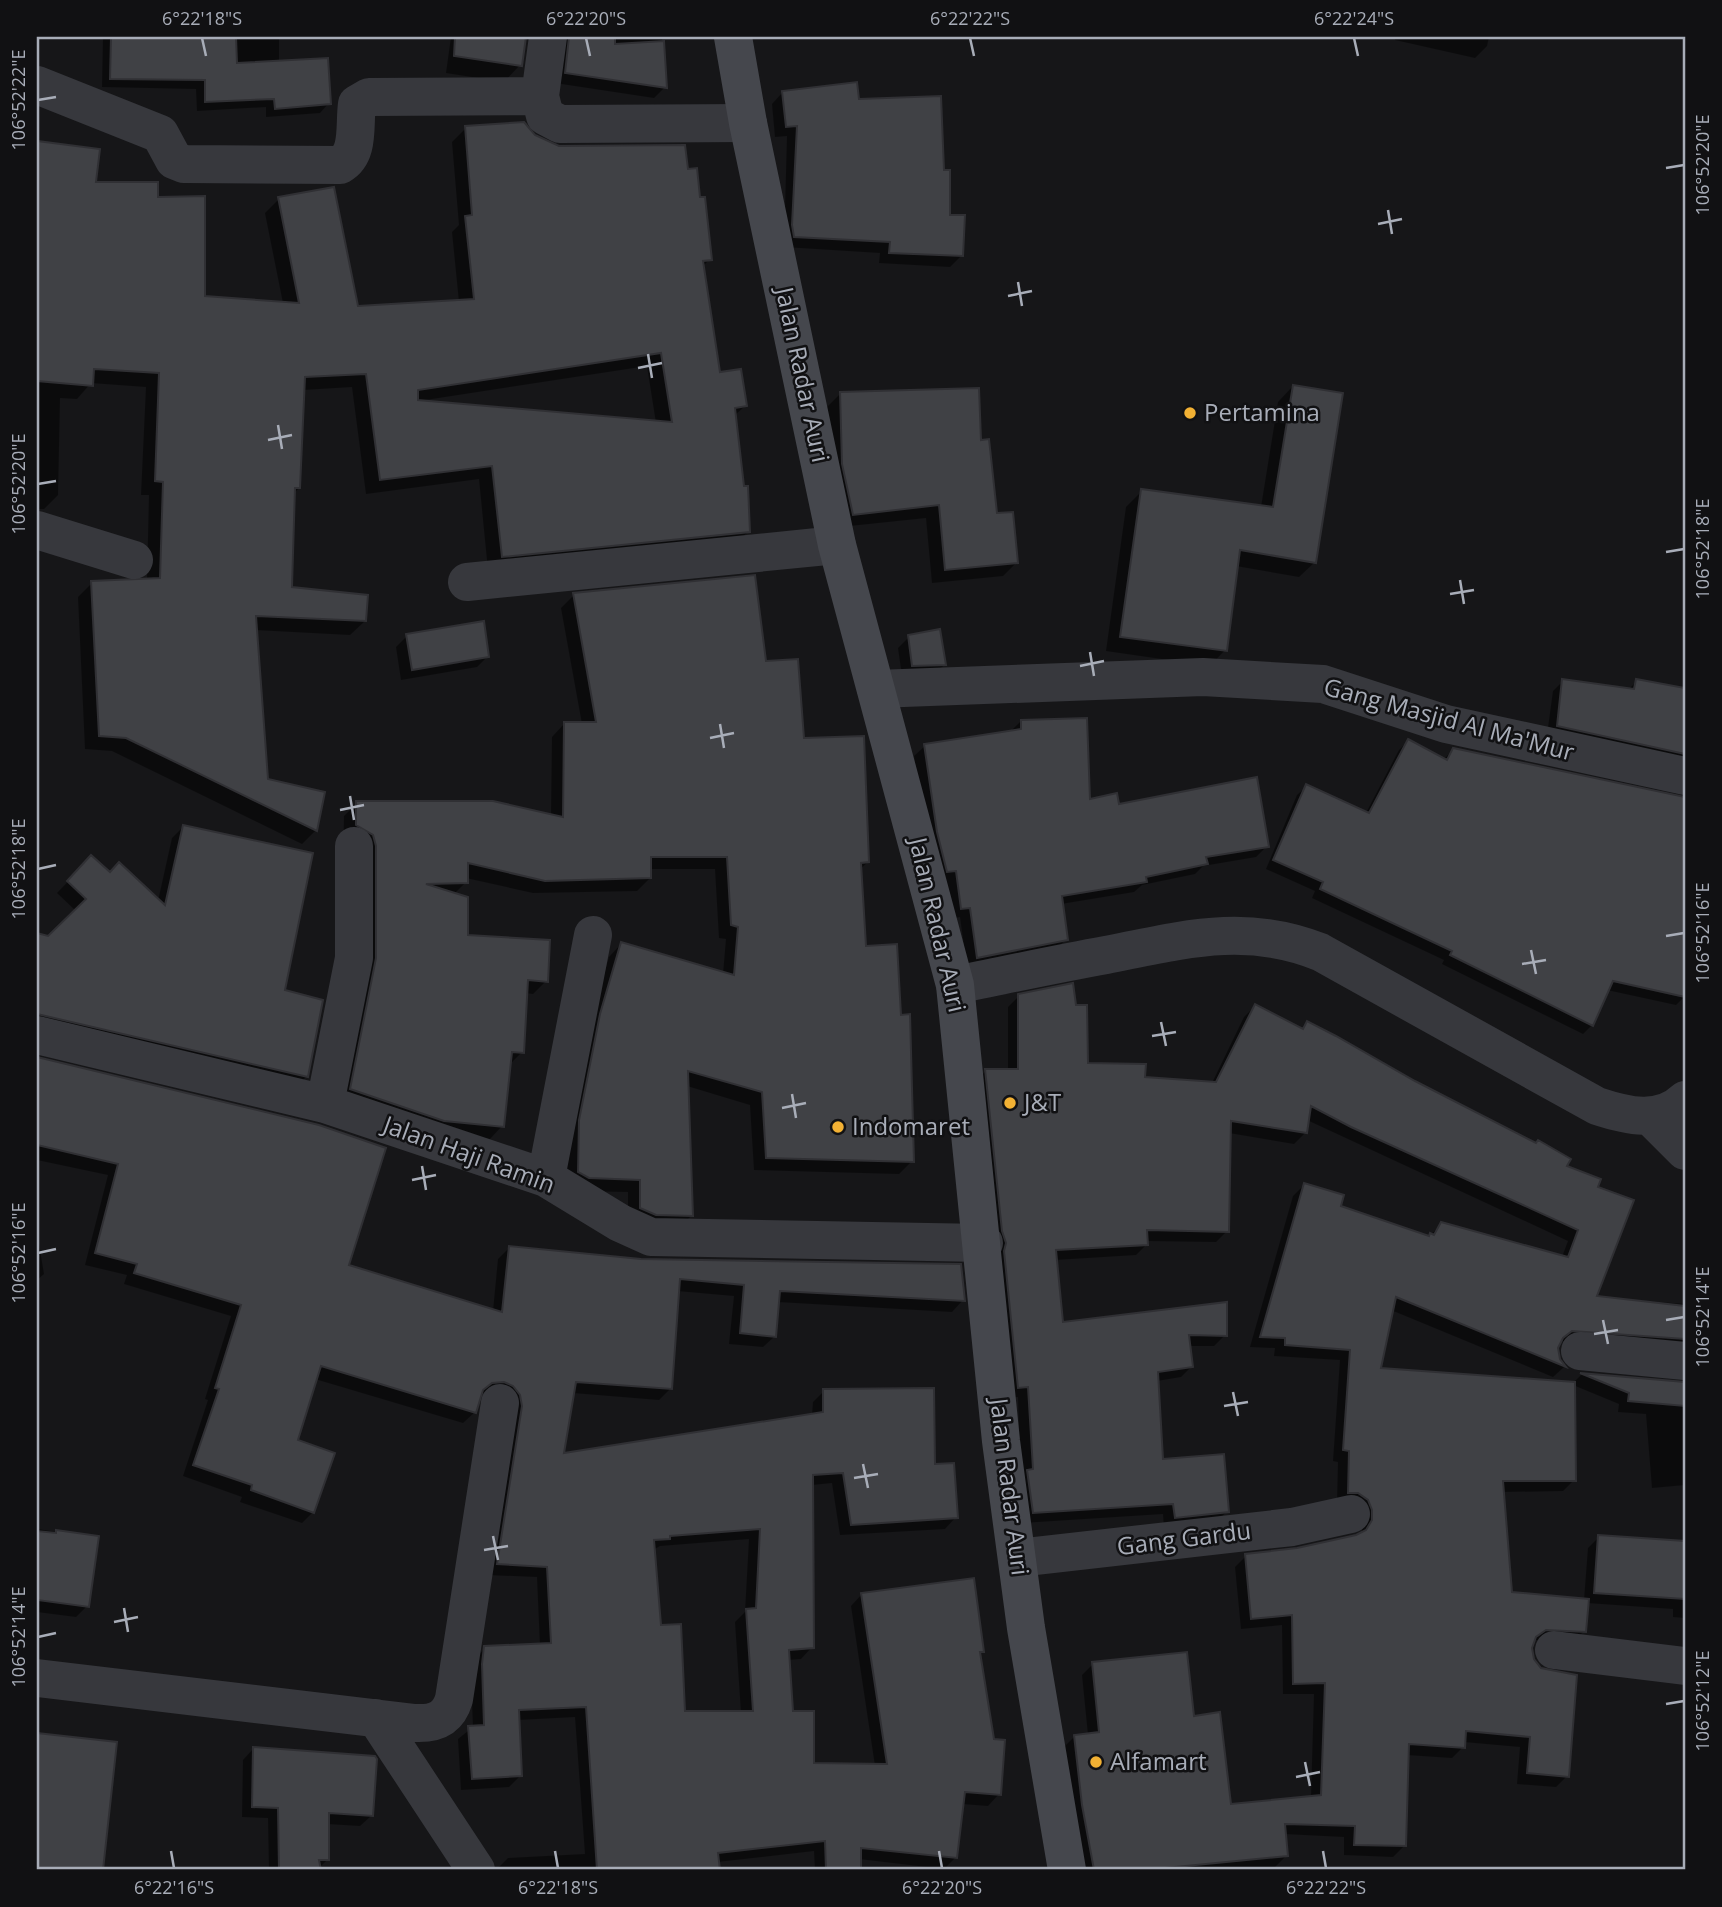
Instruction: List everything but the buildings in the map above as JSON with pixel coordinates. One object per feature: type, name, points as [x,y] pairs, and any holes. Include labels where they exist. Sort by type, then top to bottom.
[{"type":"main road","name":"Jalan Radar Auri","points":[[733,37],[748,123],[837,545],[955,985],[984,1243],[1001,1441],[1067,1870]]},
{"type":"street","points":[[548,37],[540,96],[545,116],[560,124],[748,123]]},
{"type":"street","points":[[37,85],[160,134],[174,160],[184,164],[223,165],[340,165],[349,160],[354,150],[357,104],[369,97],[540,96]]},
{"type":"street","points":[[37,530],[134,560]]},
{"type":"street","points":[[467,583],[837,545]]},
{"type":"street","name":"Gang Masjid Al Ma'Mur","points":[[876,689],[1203,677],[1323,684],[1446,724],[1685,776]]},
{"type":"street","points":[[325,1104],[354,958],[354,846]]},
{"type":"street","points":[[546,1178],[593,935]]},
{"type":"street","points":[[955,985],[1202,936],[1261,936],[1291,940],[1320,952],[1597,1106],[1626,1116],[1650,1116],[1678,1107],[1685,1100]]},
{"type":"street","name":"Jalan Haji Ramin","points":[[37,1035],[325,1104],[546,1178],[628,1227],[650,1237],[984,1243]]},
{"type":"street","points":[[1650,1116],[1685,1151]]},
{"type":"street","points":[[1580,1351],[1685,1361]]},
{"type":"street","points":[[37,1678],[424,1723],[443,1718],[451,1710],[500,1403]]},
{"type":"street","name":"Gang Gardu","points":[[1017,1558],[1292,1527],[1351,1514]]},
{"type":"street","points":[[1554,1650],[1685,1666]]},
{"type":"street","points":[[376,1717],[476,1870]]},
{"type":"place","name":"Pertamina","points":[[1190,413]]},
{"type":"place","name":"J&T","points":[[1010,1103]]},
{"type":"place","name":"Indomaret","points":[[838,1127]]},
{"type":"place","name":"Alfamart","points":[[1096,1762]]}]
